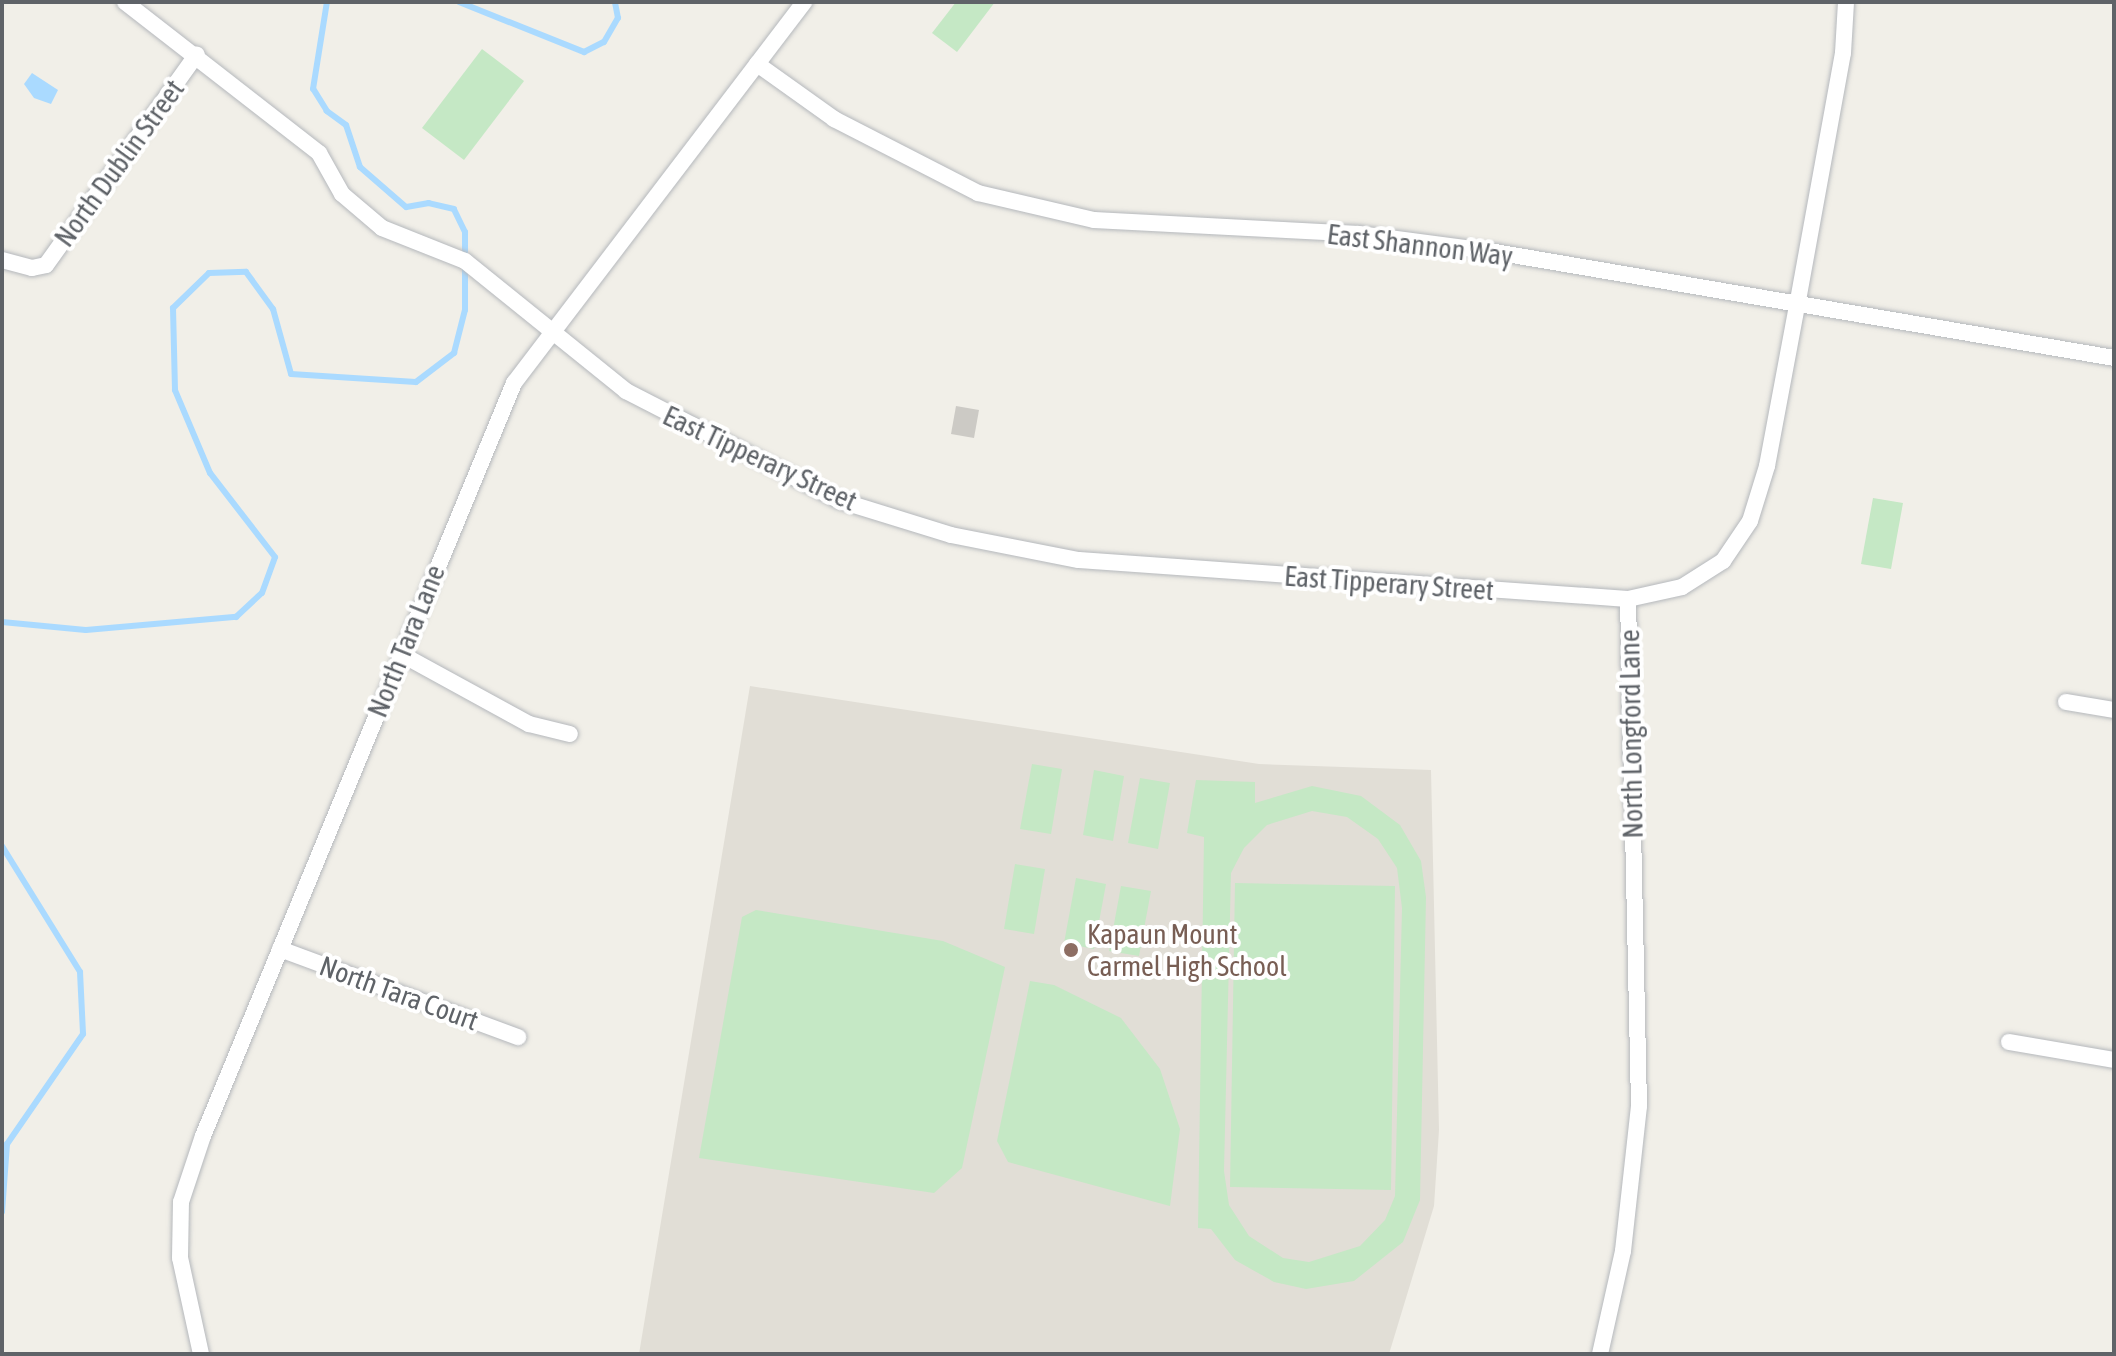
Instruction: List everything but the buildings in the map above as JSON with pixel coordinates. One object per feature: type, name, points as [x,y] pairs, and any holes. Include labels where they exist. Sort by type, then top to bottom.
[{"type":"street","name":"East Tipperary Street","points":[[125,2],[197,54],[319,153],[342,194],[382,228],[465,261],[626,391],[689,427],[838,500],[951,535],[1079,560],[1628,599]]},
{"type":"street","name":"North Tara Lane","points":[[201,1354],[180,1258],[181,1202],[280,949],[514,383],[804,2]]},
{"type":"street","name":"North Longford Lane","points":[[1600,1354],[1623,1251],[1639,1106],[1628,599],[1682,587],[1723,561],[1750,521],[1767,466],[1797,306],[1843,53],[1846,2]]},
{"type":"street","name":"North Dublin Street","points":[[2,260],[38,267],[46,265],[197,54]]},
{"type":"street","name":"East Shannon Way","points":[[757,64],[834,119],[978,193],[1094,220],[1359,234],[2114,358]]},
{"type":"street","points":[[401,654],[529,724],[570,734]]},
{"type":"street","points":[[2066,702],[2114,710]]},
{"type":"street","name":"North Tara Court","points":[[280,949],[518,1037]]},
{"type":"street","points":[[2009,1042],[2114,1060]]},
{"type":"shaded area","name":"Kapaun Mount Carmel High School","points":[[750,686],[1259,764],[1431,770],[1439,1130],[1434,1206],[1389,1354],[639,1354]]},
{"type":"green space","points":[[956,2],[995,2],[957,52],[932,33]]},
{"type":"green space","points":[[482,49],[524,81],[464,160],[422,128]]},
{"type":"green space","points":[[1873,498],[1903,503],[1891,569],[1861,564]]},
{"type":"green space","points":[[1032,764],[1062,769],[1051,834],[1020,829]]},
{"type":"green space","points":[[1094,770],[1124,776],[1113,841],[1083,835]]},
{"type":"green space","points":[[1140,778],[1170,783],[1158,849],[1128,843]]},
{"type":"green space","points":[[1196,780],[1255,782],[1255,803],[1312,786],[1361,796],[1400,825],[1421,861],[1426,897],[1420,1200],[1403,1242],[1354,1281],[1306,1289],[1274,1282],[1235,1260],[1211,1229],[1198,1228],[1204,837],[1187,833]],"holes":[[[1312,811],[1347,817],[1378,839],[1397,868],[1402,908],[1395,1196],[1385,1220],[1360,1246],[1309,1262],[1283,1258],[1249,1236],[1229,1205],[1224,1171],[1231,873],[1244,848],[1267,825]]]},
{"type":"green space","points":[[1015,864],[1045,869],[1034,934],[1004,929]]},
{"type":"green space","points":[[1076,878],[1106,884],[1094,949],[1064,943]]},
{"type":"green space","points":[[1235,883],[1395,886],[1391,1190],[1230,1187]]},
{"type":"green space","points":[[1121,886],[1151,891],[1139,956],[1109,951]]},
{"type":"green space","points":[[756,910],[943,941],[1005,967],[962,1168],[934,1193],[699,1158],[742,917]]},
{"type":"green space","points":[[1030,981],[1054,985],[1121,1018],[1160,1069],[1180,1129],[1170,1206],[1008,1162],[997,1141]]},
{"type":"water","points":[[32,73],[58,90],[51,104],[34,98],[24,84]]},
{"type":"waterway","points":[[2,622],[86,630],[236,617],[262,593],[275,557],[210,473],[175,390],[173,308],[209,273],[246,272],[273,309],[291,374],[416,382],[454,353],[465,310],[465,232],[454,209],[429,203],[406,207],[360,167],[346,125],[327,111],[313,89],[327,2]]},
{"type":"waterway","points":[[459,2],[584,52],[604,42],[618,18],[615,2]]},
{"type":"waterway","points":[[2,846],[80,972],[83,1034],[7,1144],[2,1212]]},
{"type":"place","name":"Kapaun Mount Carmel High School","points":[[1071,950]]}]
